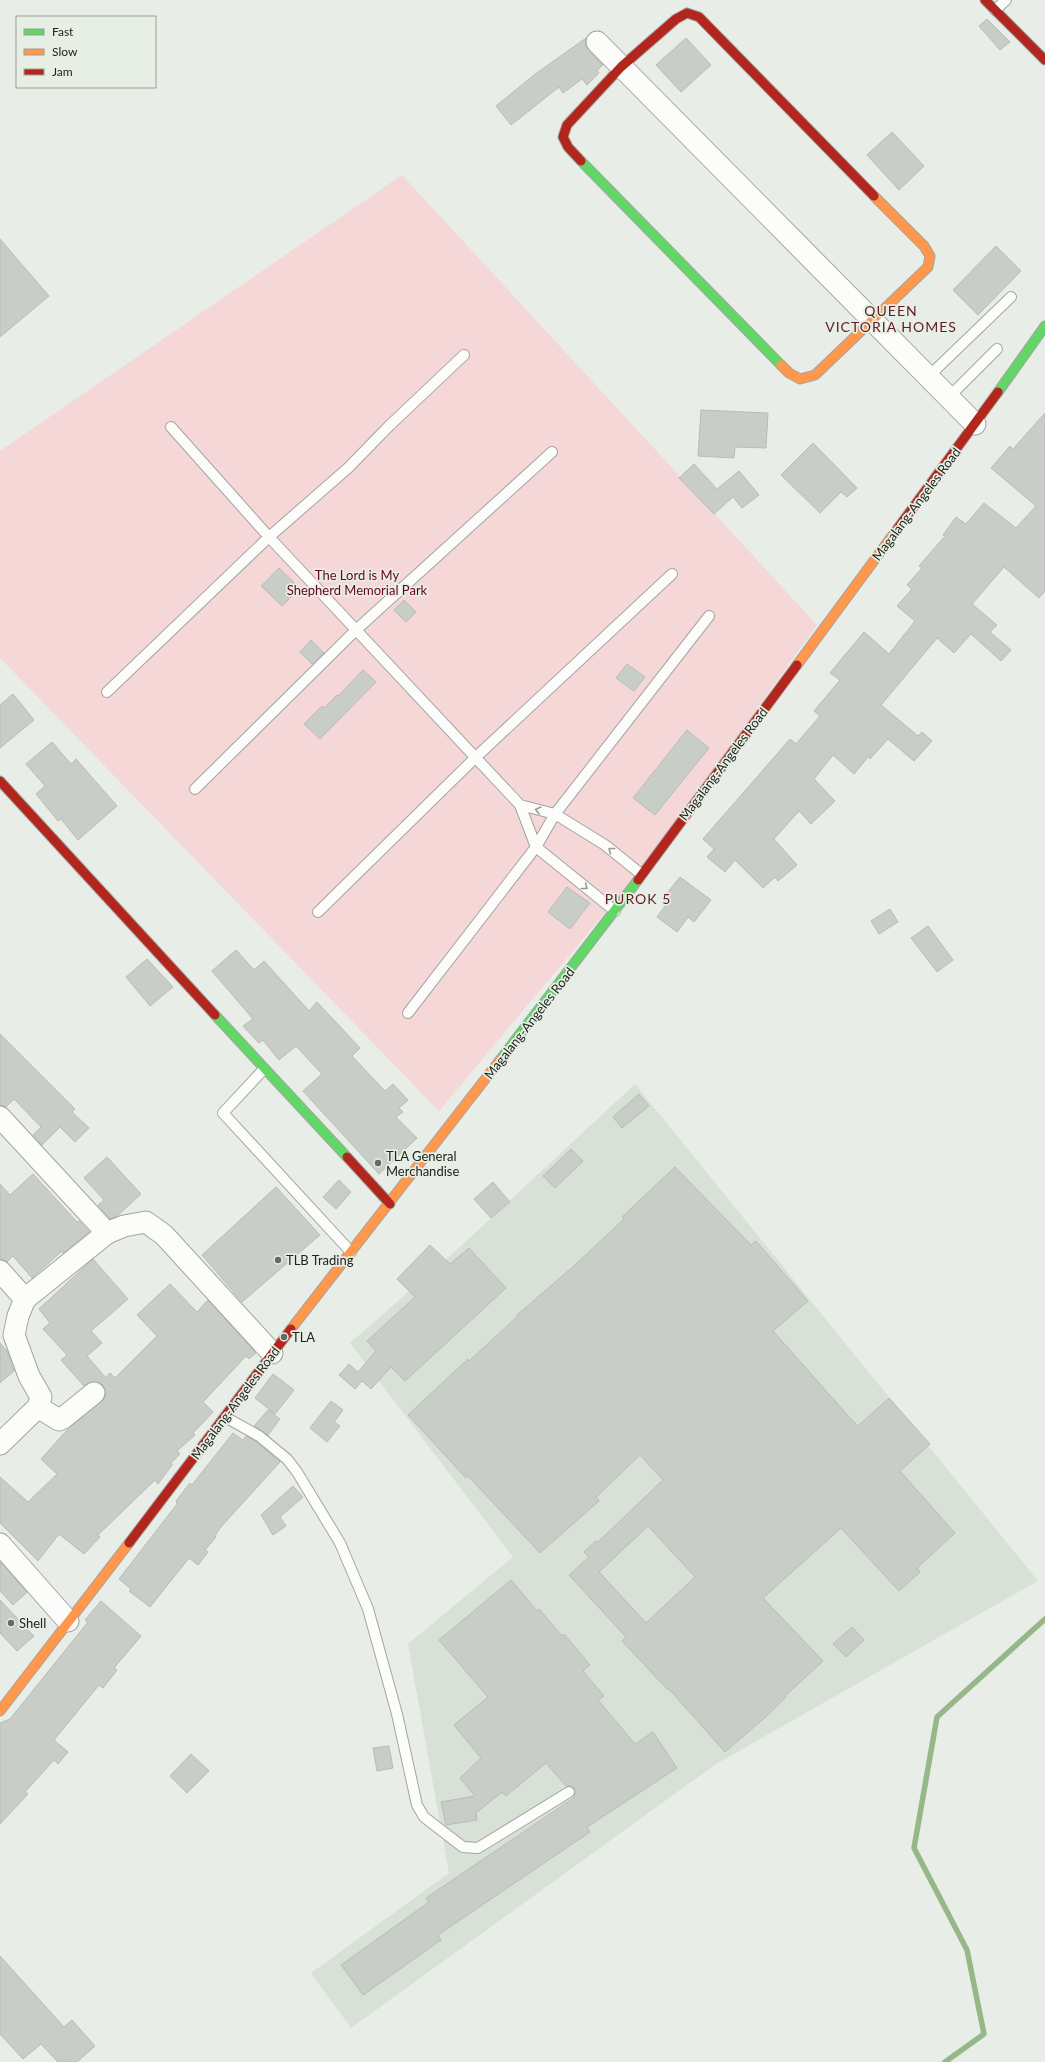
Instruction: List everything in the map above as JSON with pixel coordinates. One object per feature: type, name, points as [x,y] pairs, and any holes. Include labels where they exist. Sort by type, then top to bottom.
[{"type":"main road","points":[[985,0],[1045,60]]},
{"type":"main road","points":[[687,13],[699,18],[924,246],[930,256],[928,267],[815,375],[800,379],[789,373],[568,147],[563,137],[567,125],[621,67],[676,19],[687,13]]},
{"type":"main road","name":"Magalang-Angeles Road","points":[[0,1711],[225,1417],[272,1353],[390,1204],[615,911],[975,424],[1045,326]]},
{"type":"main road","points":[[0,781],[390,1204]]},
{"type":"street","points":[[597,42],[975,424]]},
{"type":"street","points":[[0,1117],[107,1233]]},
{"type":"street","points":[[0,1444],[38,1407],[40,1397],[28,1376],[14,1335],[18,1316],[25,1299],[107,1233],[124,1226],[146,1222],[164,1235],[272,1353]]},
{"type":"street","points":[[0,1272],[25,1299]]},
{"type":"street","points":[[38,1407],[59,1420],[94,1393]]},
{"type":"street","points":[[0,1544],[68,1621]]},
{"type":"lane","points":[[995,10],[1006,0]]},
{"type":"lane","points":[[929,376],[1011,297]]},
{"type":"lane","points":[[949,397],[997,348]]},
{"type":"lane","points":[[108,692],[269,537],[348,468],[389,426],[464,355]]},
{"type":"lane","points":[[172,428],[269,537],[520,805],[536,847],[615,911]]},
{"type":"lane","points":[[195,789],[356,630],[552,452]]},
{"type":"lane","points":[[318,912],[476,757],[672,574]]},
{"type":"lane","points":[[408,1013],[536,847],[555,814],[710,616]]},
{"type":"lane","points":[[520,805],[555,814],[605,845],[641,874]]},
{"type":"lane","points":[[264,1069],[223,1113],[351,1252]]},
{"type":"lane","points":[[225,1417],[259,1436],[287,1459],[297,1472],[340,1543],[368,1609],[397,1714],[417,1805],[424,1817],[463,1847],[478,1848],[569,1792]]},
{"type":"shaded area","points":[[635,1084],[1038,1581],[716,1764],[351,2028],[311,1973],[449,1873],[408,1644],[513,1557],[350,1343],[461,1246]]},
{"type":"green space","name":"The Lord is My Shepherd Memorial Park","points":[[402,175],[817,625],[645,865],[439,1111],[0,658],[0,451]]},
{"type":"building","points":[[987,19],[1010,42],[1000,50],[979,26]]},
{"type":"building","points":[[586,38],[585,45],[588,50],[603,65],[597,70],[599,73],[587,85],[582,79],[563,93],[559,87],[511,125],[496,106],[534,75]]},
{"type":"building","points":[[686,38],[711,65],[681,92],[656,65]]},
{"type":"building","points":[[892,132],[924,166],[899,190],[867,155]]},
{"type":"building","points":[[0,239],[49,296],[0,337]]},
{"type":"building","points":[[996,246],[1021,271],[978,315],[953,290]]},
{"type":"building","points":[[701,410],[768,413],[766,448],[735,447],[734,458],[698,456]]},
{"type":"building","points":[[1045,413],[1045,591],[1039,598],[1004,567],[972,604],[997,625],[990,632],[1011,650],[1001,661],[971,634],[954,653],[937,638],[881,705],[918,736],[922,732],[932,741],[914,761],[888,739],[870,759],[868,757],[854,774],[833,755],[814,779],[835,801],[811,824],[799,811],[774,839],[797,865],[778,881],[775,877],[763,888],[735,860],[725,872],[707,857],[714,849],[703,839],[790,739],[796,744],[820,716],[814,711],[840,680],[830,673],[864,632],[889,654],[915,621],[897,606],[912,589],[907,585],[922,568],[919,566],[945,536],[943,535],[956,517],[966,524],[984,503],[1016,528],[1036,506],[991,468],[1010,446],[1013,449]]},
{"type":"building","points":[[813,443],[857,488],[847,497],[841,492],[820,513],[781,475]]},
{"type":"building","points":[[694,464],[717,489],[739,471],[759,495],[742,508],[733,497],[714,514],[679,478]]},
{"type":"building","points":[[279,568],[300,588],[282,606],[261,586]]},
{"type":"building","points":[[404,600],[416,612],[406,622],[394,610]]},
{"type":"building","points":[[311,640],[324,653],[312,664],[300,652]]},
{"type":"building","points":[[627,664],[645,677],[634,691],[616,678]]},
{"type":"building","points":[[363,670],[376,682],[320,739],[304,724],[322,706],[324,708],[337,695],[338,696]]},
{"type":"building","points":[[13,694],[34,720],[0,748],[0,705]]},
{"type":"building","points":[[687,730],[709,748],[655,815],[633,798]]},
{"type":"building","points":[[52,742],[71,764],[76,759],[117,806],[78,840],[61,819],[58,821],[36,794],[45,786],[26,764]]},
{"type":"building","points":[[680,877],[711,900],[694,922],[688,917],[677,932],[657,917],[668,902],[663,898]]},
{"type":"building","points":[[567,887],[590,903],[570,929],[548,912]]},
{"type":"building","points":[[890,909],[898,922],[879,934],[871,921]]},
{"type":"building","points":[[928,926],[953,960],[937,972],[911,938]]},
{"type":"building","points":[[236,950],[254,970],[264,961],[309,1011],[317,1002],[360,1048],[352,1056],[385,1091],[393,1084],[408,1100],[399,1108],[403,1112],[396,1117],[417,1138],[379,1174],[303,1091],[322,1074],[296,1046],[279,1060],[263,1040],[259,1043],[243,1026],[253,1019],[212,971]]},
{"type":"building","points":[[147,959],[173,987],[150,1006],[126,977]]},
{"type":"building","points":[[0,1034],[75,1109],[72,1112],[89,1128],[75,1142],[60,1127],[42,1145],[33,1135],[41,1127],[14,1099],[6,1107],[0,1105]]},
{"type":"building","points":[[639,1094],[649,1106],[622,1128],[613,1117]]},
{"type":"building","points":[[571,1149],[583,1161],[555,1188],[543,1176]]},
{"type":"building","points":[[107,1157],[141,1194],[117,1216],[110,1219],[98,1205],[104,1200],[84,1178]]},
{"type":"building","points":[[675,1167],[751,1245],[756,1241],[808,1301],[773,1331],[858,1426],[889,1398],[930,1444],[900,1471],[955,1533],[917,1568],[920,1572],[899,1591],[841,1528],[763,1598],[823,1661],[785,1696],[786,1697],[768,1715],[725,1752],[669,1689],[668,1690],[622,1641],[626,1637],[569,1575],[589,1557],[584,1552],[596,1541],[598,1542],[663,1480],[640,1455],[596,1497],[599,1501],[540,1553],[468,1476],[466,1478],[408,1415],[468,1359],[469,1361],[518,1316],[517,1315],[575,1265],[624,1219],[622,1217]],"holes":[[[648,1526],[695,1577],[646,1623],[599,1572]]]},
{"type":"building","points":[[33,1174],[77,1222],[79,1221],[89,1232],[63,1253],[62,1251],[32,1278],[13,1256],[7,1262],[0,1259],[0,1184],[10,1195]]},
{"type":"building","points":[[339,1180],[351,1192],[336,1209],[323,1197]]},
{"type":"building","points":[[493,1182],[510,1202],[491,1218],[474,1199]]},
{"type":"building","points":[[276,1187],[320,1235],[242,1302],[202,1255]]},
{"type":"building","points":[[430,1245],[450,1264],[469,1248],[506,1288],[405,1381],[391,1367],[371,1389],[362,1381],[355,1389],[339,1375],[349,1364],[358,1372],[376,1351],[367,1341],[415,1297],[397,1279]]},
{"type":"building","points":[[93,1259],[128,1299],[91,1331],[102,1343],[87,1356],[106,1378],[110,1373],[115,1378],[157,1336],[137,1315],[170,1284],[197,1312],[208,1300],[256,1353],[249,1359],[246,1356],[203,1402],[213,1412],[193,1433],[195,1435],[177,1451],[180,1454],[171,1463],[172,1465],[158,1484],[155,1480],[98,1535],[100,1537],[84,1554],[59,1534],[38,1561],[0,1523],[0,1477],[28,1502],[57,1474],[41,1459],[68,1429],[105,1398],[106,1391],[103,1385],[93,1381],[84,1386],[61,1360],[67,1355],[43,1329],[50,1323],[39,1309]]},
{"type":"building","points":[[0,1343],[7,1351],[14,1371],[0,1383]]},
{"type":"building","points":[[273,1374],[294,1390],[275,1414],[255,1398]]},
{"type":"building","points":[[331,1401],[343,1410],[334,1422],[340,1426],[327,1442],[310,1428]]},
{"type":"building","points":[[268,1410],[280,1419],[268,1435],[254,1426]]},
{"type":"building","points":[[233,1433],[243,1440],[246,1436],[255,1441],[280,1462],[220,1528],[215,1536],[216,1537],[205,1550],[208,1552],[198,1565],[189,1558],[150,1607],[129,1591],[131,1589],[119,1579],[177,1504],[176,1501],[190,1483],[192,1485]]},
{"type":"building","points":[[293,1486],[303,1497],[280,1517],[286,1526],[273,1535],[261,1515]]},
{"type":"building","points":[[0,1562],[27,1592],[13,1605],[0,1591]]},
{"type":"building","points":[[511,1580],[537,1611],[539,1609],[562,1636],[564,1634],[590,1665],[583,1671],[604,1696],[598,1700],[635,1744],[653,1732],[677,1768],[587,1827],[590,1832],[438,1935],[441,1940],[363,1995],[341,1965],[429,1902],[426,1898],[575,1797],[574,1788],[572,1786],[566,1786],[546,1763],[506,1796],[502,1792],[476,1813],[477,1820],[446,1825],[441,1802],[475,1796],[460,1778],[481,1758],[454,1725],[488,1697],[439,1640]]},
{"type":"building","name":"Shell","points":[[0,1600],[34,1636],[17,1651],[0,1633]]},
{"type":"building","points":[[101,1601],[141,1636],[114,1668],[117,1670],[103,1688],[99,1685],[54,1740],[68,1752],[58,1764],[54,1760],[25,1792],[28,1794],[0,1824],[0,1723],[10,1719],[88,1622],[85,1620]]},
{"type":"building","points":[[852,1627],[864,1640],[846,1657],[833,1644]]},
{"type":"building","points":[[389,1746],[393,1768],[377,1771],[373,1748]]},
{"type":"building","points":[[191,1754],[209,1771],[187,1793],[170,1776]]},
{"type":"building","points":[[0,1956],[64,2027],[72,2020],[95,2046],[77,2062],[58,2062],[41,2044],[23,2059],[0,2034]]},
{"type":"waterway","points":[[945,2062],[984,2034],[967,1950],[914,1848],[937,1717],[1045,1619]]},
{"type":"traffic: fast","points":[[581,161],[781,365]]},
{"type":"traffic: fast","points":[[998,392],[1045,326]]},
{"type":"traffic: fast","points":[[500,1060],[638,880]]},
{"type":"traffic: fast","points":[[215,1015],[347,1157]]},
{"type":"traffic: slow","points":[[781,365],[789,373],[800,379],[815,375],[928,267],[930,256],[924,246],[874,196]]},
{"type":"traffic: slow","points":[[797,665],[898,528]]},
{"type":"traffic: slow","points":[[291,1329],[500,1060]]},
{"type":"traffic: slow","points":[[0,1711],[129,1543]]},
{"type":"traffic: jam","points":[[985,0],[1045,60]]},
{"type":"traffic: jam","points":[[687,13],[699,17],[874,196]]},
{"type":"traffic: jam","points":[[581,161],[568,147],[563,137],[567,125],[621,67],[676,19],[687,13]]},
{"type":"traffic: jam","points":[[898,528],[998,392]]},
{"type":"traffic: jam","points":[[638,880],[797,665]]},
{"type":"traffic: jam","points":[[0,781],[215,1015]]},
{"type":"traffic: jam","points":[[347,1157],[390,1204]]},
{"type":"traffic: jam","points":[[129,1543],[291,1329]]},
{"type":"place","name":"TLA General Merchandise","points":[[378,1163]]},
{"type":"place","name":"TLB Trading","points":[[278,1260]]},
{"type":"place","name":"TLA","points":[[284,1337]]},
{"type":"place","name":"Shell","points":[[11,1623]]},
{"type":"district","name":"QUEEN VICTORIA HOMES","points":[[891,320]]},
{"type":"district","name":"PUROK 5","points":[[638,899]]}]
